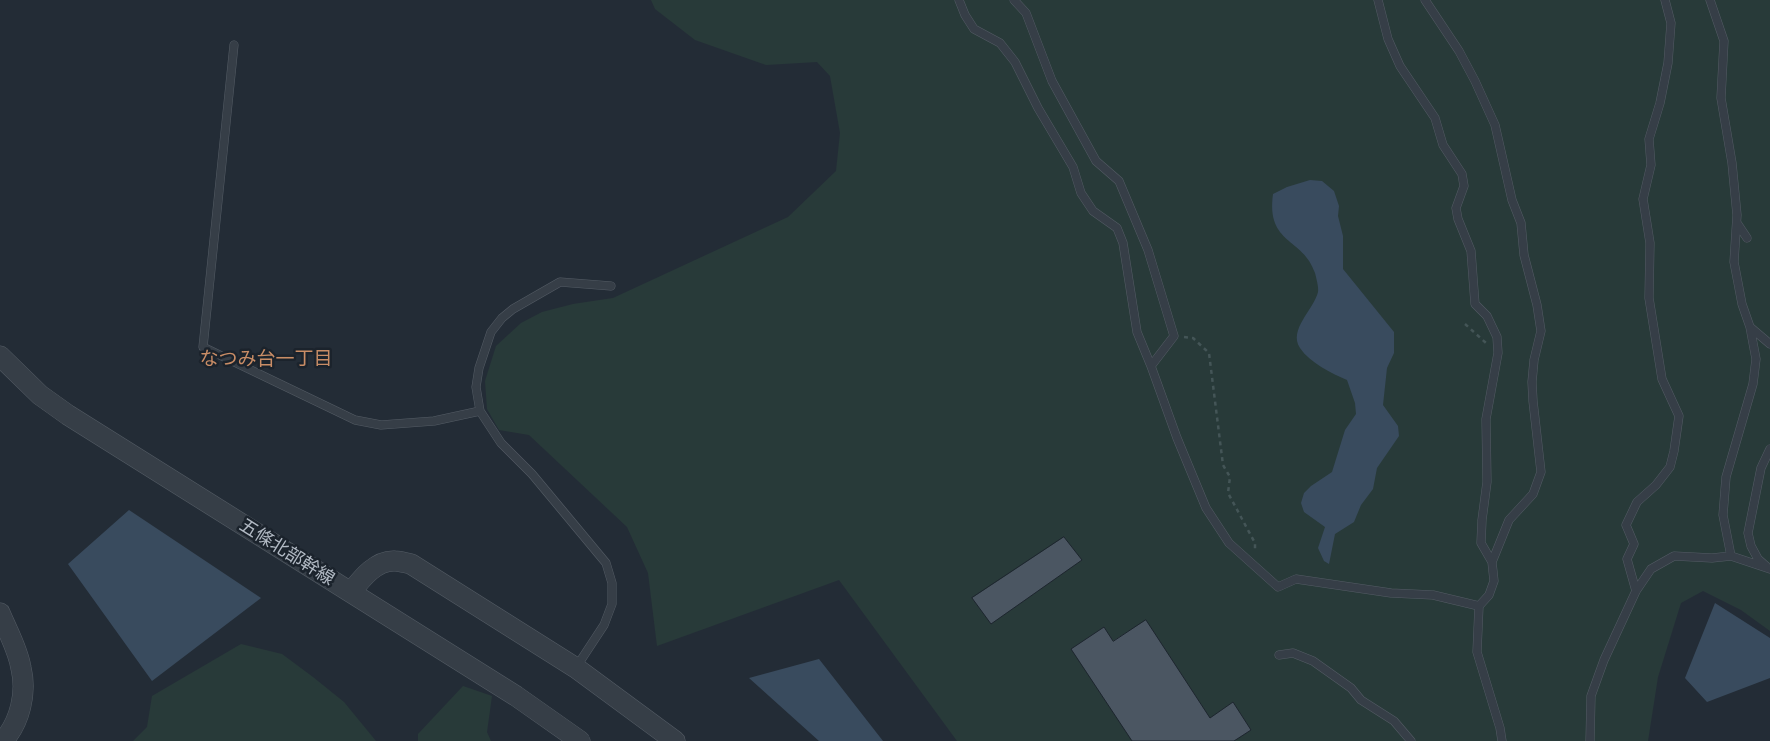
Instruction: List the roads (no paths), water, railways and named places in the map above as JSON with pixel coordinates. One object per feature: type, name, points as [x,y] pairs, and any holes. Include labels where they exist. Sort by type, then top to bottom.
[{"type":"street","name":"五條北部幹線","points":[[0,356],[40,395],[68,415],[516,696],[580,741]]},
{"type":"street","points":[[351,592],[363,577],[377,566],[394,561],[411,564],[576,668],[675,741]]},
{"type":"street","points":[[0,613],[21,666],[24,684],[18,716],[3,741]]},
{"type":"lane","points":[[959,0],[965,16],[974,29],[1000,43],[1015,62],[1038,108],[1073,167],[1081,192],[1093,211],[1117,228],[1123,243],[1137,332],[1206,508],[1229,543],[1278,587],[1296,578],[1391,593],[1433,595],[1479,606]]},
{"type":"lane","points":[[1014,0],[1026,13],[1052,81],[1096,161],[1119,181],[1148,250],[1174,336],[1151,366]]},
{"type":"lane","points":[[1378,0],[1388,39],[1400,66],[1435,118],[1443,145],[1462,174],[1464,186],[1456,208],[1458,219],[1471,251],[1475,304],[1487,316],[1497,336],[1498,353],[1486,419],[1487,482],[1481,543],[1492,562],[1494,581],[1489,595],[1479,606],[1477,652],[1500,728],[1502,741]]},
{"type":"lane","points":[[1425,0],[1459,51],[1476,82],[1495,126],[1512,200],[1521,223],[1524,255],[1537,305],[1541,332],[1534,360],[1532,382],[1541,472],[1533,494],[1509,520],[1492,562]]},
{"type":"lane","points":[[1636,591],[1627,559],[1634,544],[1626,524],[1636,502],[1656,485],[1670,467],[1678,416],[1662,379],[1649,298],[1650,243],[1642,200],[1651,165],[1649,139],[1660,103],[1668,63],[1671,23],[1665,0]]},
{"type":"lane","points":[[1710,0],[1724,41],[1722,98],[1732,163],[1737,224],[1734,262],[1756,359],[1753,384],[1726,477],[1724,515],[1731,556]]},
{"type":"lane","points":[[234,45],[203,347],[355,420],[390,425],[434,421],[480,410]]},
{"type":"lane","points":[[1737,224],[1748,238]]},
{"type":"lane","points":[[576,668],[604,625],[612,604],[612,582],[606,563],[532,474],[501,443],[480,410],[476,387],[479,368],[491,332],[502,318],[513,309],[560,282],[611,286]]},
{"type":"lane","points":[[1750,327],[1770,344]]},
{"type":"lane","points":[[1769,569],[1758,559],[1751,546],[1748,533],[1762,468],[1770,449]]},
{"type":"lane","points":[[1590,741],[1591,696],[1604,660],[1636,591],[1651,569],[1674,556],[1712,558],[1731,556],[1769,569]]},
{"type":"lane","points":[[1279,655],[1293,653],[1313,661],[1351,688],[1361,700],[1394,721],[1411,741]]},
{"type":"water","points":[[1310,180],[1322,181],[1334,191],[1339,206],[1338,216],[1343,236],[1343,269],[1394,332],[1394,353],[1387,368],[1383,405],[1398,426],[1399,436],[1377,468],[1373,489],[1361,505],[1354,522],[1335,534],[1329,564],[1324,561],[1318,548],[1325,527],[1304,512],[1301,503],[1304,493],[1311,486],[1332,472],[1345,430],[1356,414],[1355,403],[1347,380],[1315,363],[1300,348],[1297,334],[1299,327],[1316,299],[1317,282],[1309,261],[1280,232],[1272,211],[1273,194],[1287,187]]},
{"type":"water","points":[[129,510],[261,598],[152,681],[68,564]]},
{"type":"water","points":[[1715,603],[1770,638],[1770,678],[1707,702],[1685,678]]},
{"type":"water","points":[[819,659],[883,741],[819,741],[749,678]]},
{"type":"district","name":"なつみ台一丁目","points":[[266,359]]}]
